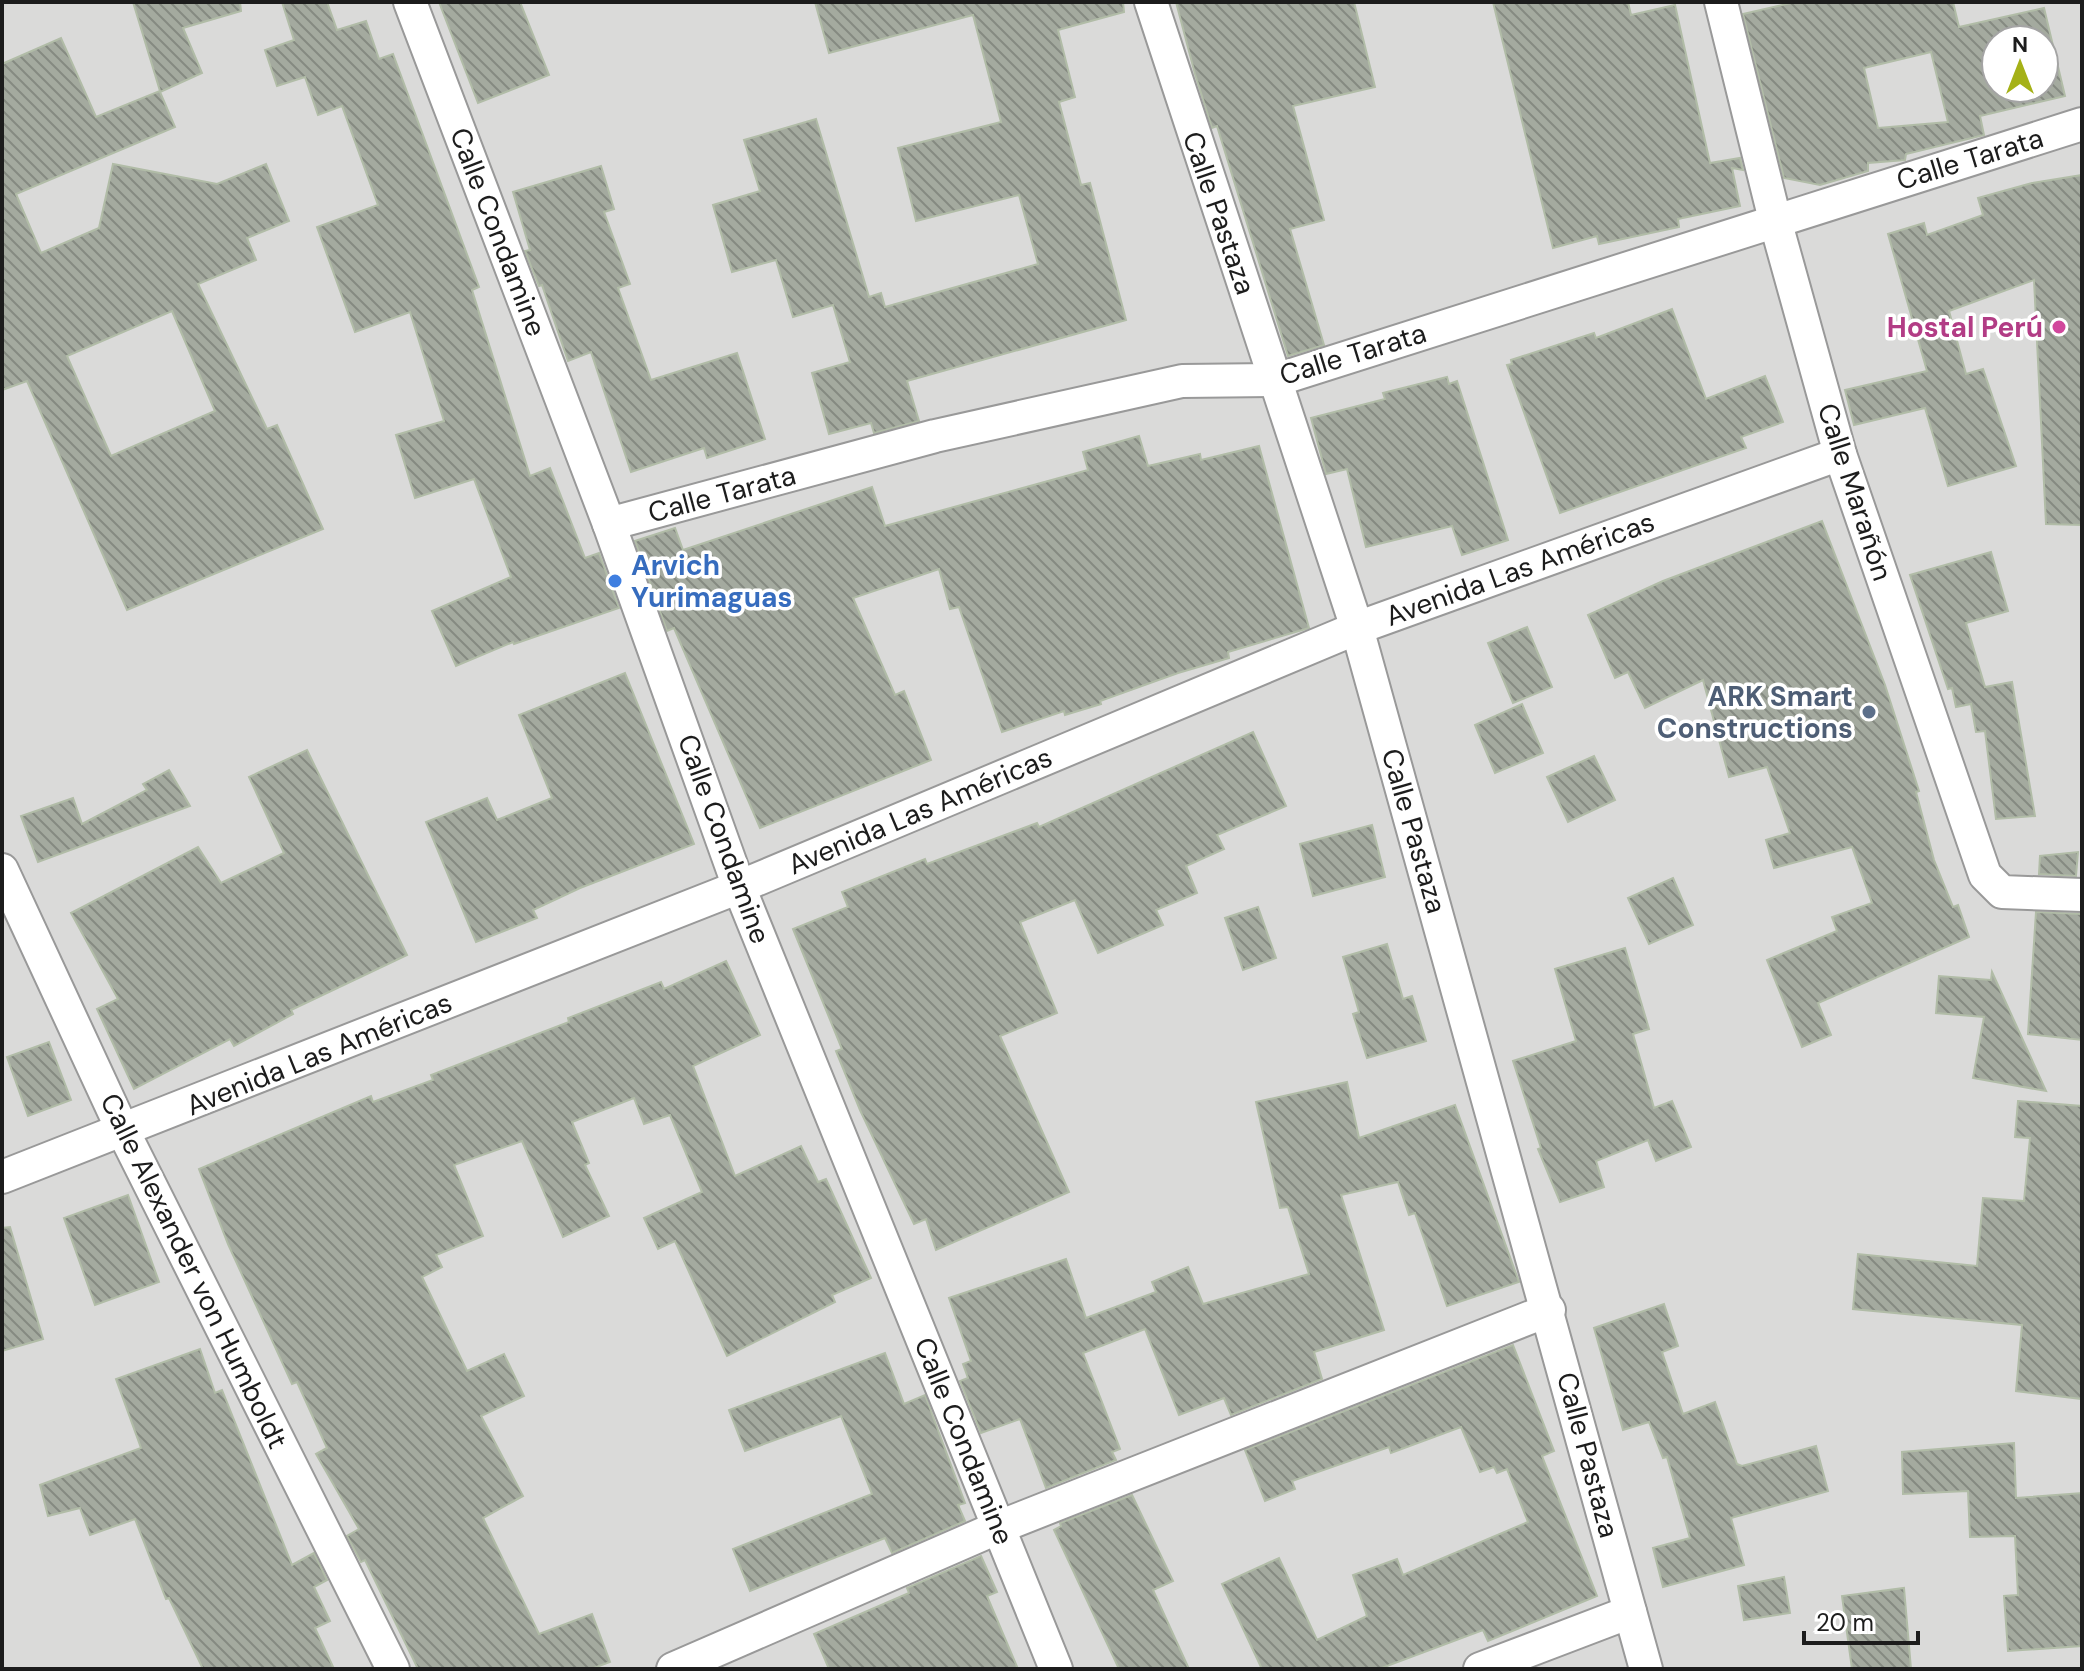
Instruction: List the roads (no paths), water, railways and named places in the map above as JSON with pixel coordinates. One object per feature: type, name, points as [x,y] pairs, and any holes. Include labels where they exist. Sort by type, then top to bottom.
[{"type":"street","name":"Calle Condamine","points":[[410,2],[609,524],[739,887],[1056,1669]]},
{"type":"street","name":"Calle Pastaza","points":[[1151,2],[1357,628],[1549,1310],[1646,1669]]},
{"type":"street","name":"Calle Marañón","points":[[1721,2],[1775,220],[1840,454],[1989,882],[2002,892],[2082,895]]},
{"type":"street","name":"Calle Tarata","points":[[609,524],[935,436],[1182,381],[1276,380],[2082,124]]},
{"type":"street","name":"Avenida Las Américas","points":[[2,1177],[739,887],[1357,628],[1840,454]]},
{"type":"street","name":"Calle Alexander von Humboldt","points":[[2,870],[123,1131],[393,1669]]},
{"type":"street","points":[[673,1669],[999,1527],[1549,1310]]},
{"type":"street","points":[[1480,1669],[1630,1612]]},
{"type":"place","name":"Hostal Perú","points":[[2059,327]]},
{"type":"place","name":"Arvich Yurimaguas","points":[[615,581]]},
{"type":"place","name":"ARK Smart Constructions","points":[[1869,712]]}]
